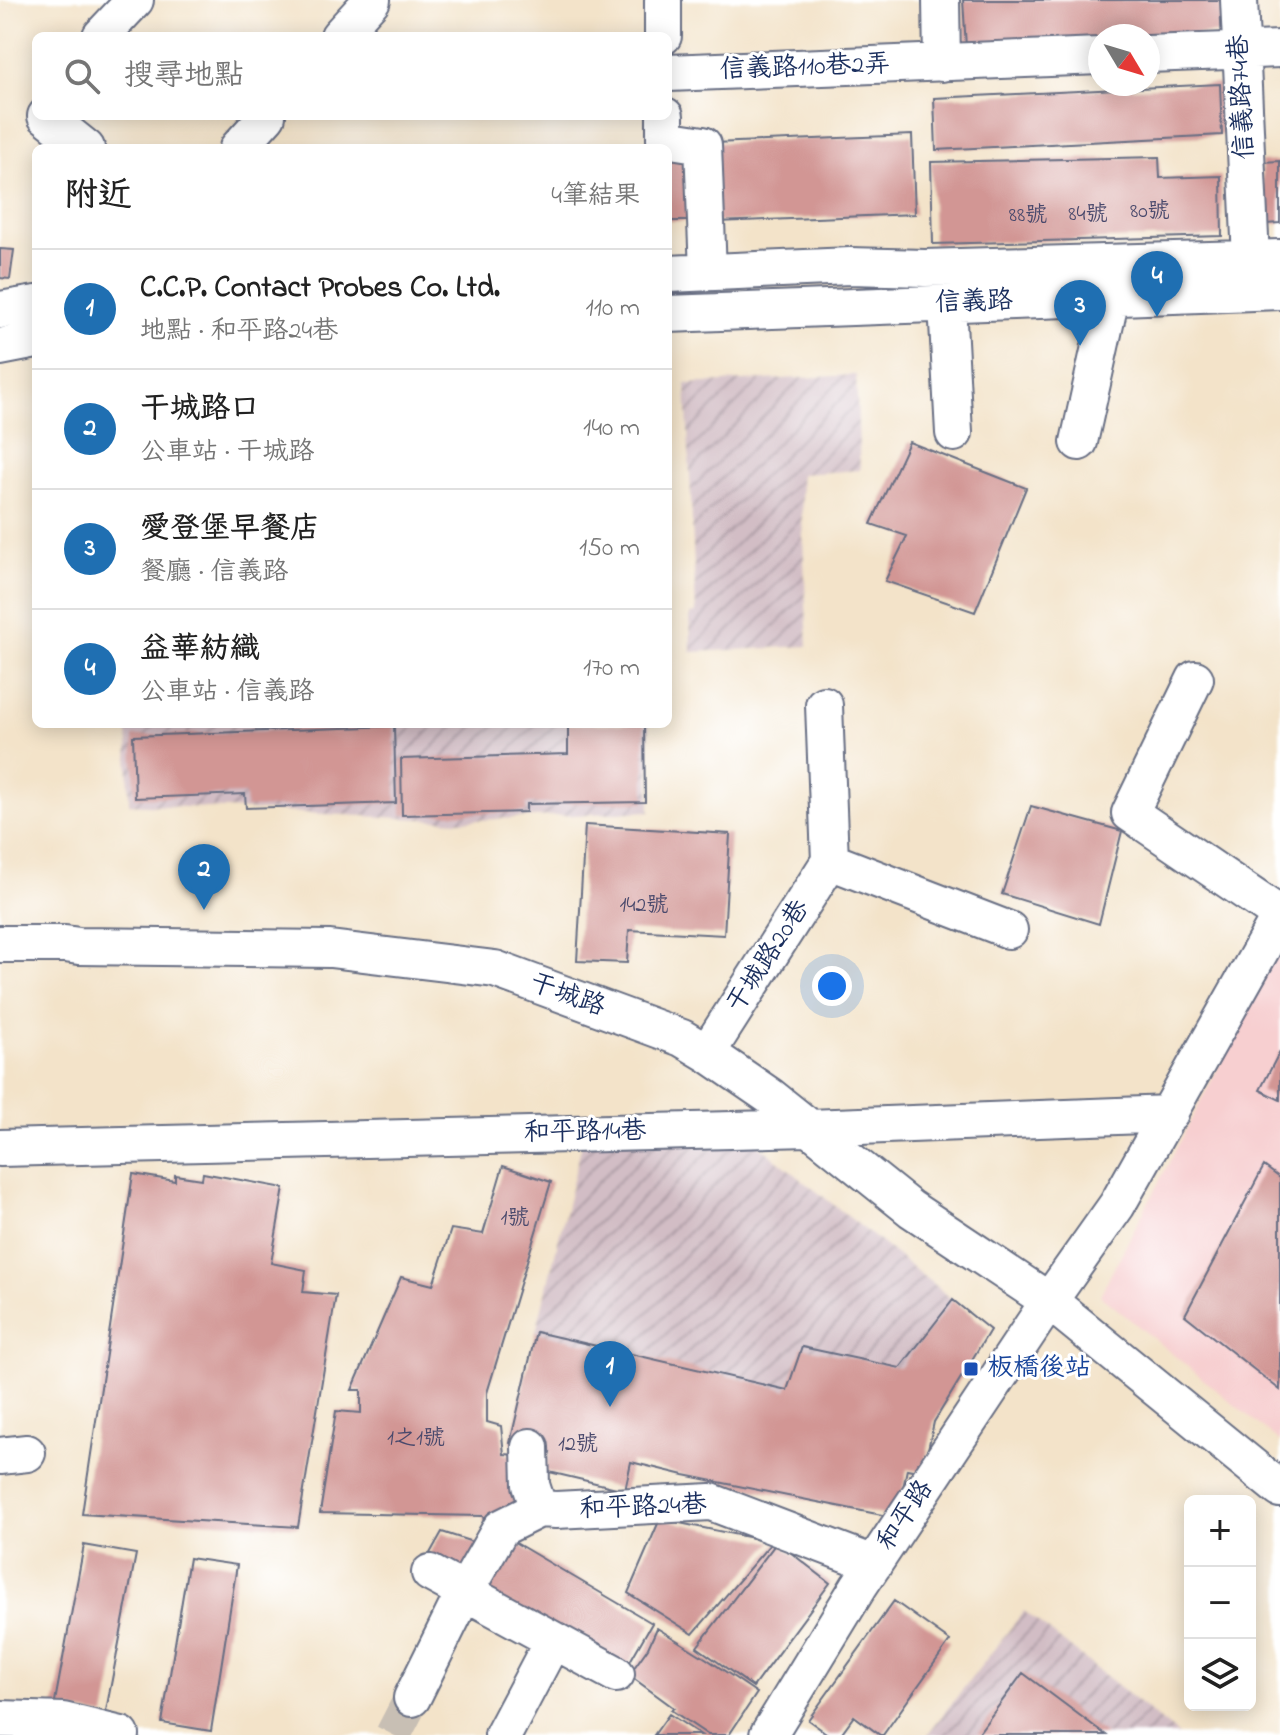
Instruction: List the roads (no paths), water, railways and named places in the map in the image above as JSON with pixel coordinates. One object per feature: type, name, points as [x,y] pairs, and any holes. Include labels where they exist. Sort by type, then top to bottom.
[{"type":"street","points":[[105,32],[135,0]]},
{"type":"street","points":[[343,32],[372,0]]},
{"type":"street","points":[[663,0],[663,32]]},
{"type":"street","points":[[941,0],[942,63]]},
{"type":"street","name":"信義路74巷","points":[[1239,0],[1241,51],[1266,275]]},
{"type":"street","points":[[1160,54],[1280,49]]},
{"type":"street","name":"信義路110巷2弄","points":[[672,73],[1088,57]]},
{"type":"street","points":[[51,120],[81,144]]},
{"type":"street","points":[[242,144],[263,120]]},
{"type":"street","points":[[665,120],[665,139],[703,145],[708,272]]},
{"type":"street","name":"信義路","points":[[672,274],[850,266],[1266,275]]},
{"type":"street","name":"信義路","points":[[672,314],[1111,297],[1266,275]]},
{"type":"street","points":[[1079,442],[1111,297]]},
{"type":"street","points":[[947,304],[954,433]]},
{"type":"street","points":[[0,310],[32,305]]},
{"type":"street","points":[[0,347],[32,341]]},
{"type":"street","points":[[1195,679],[1130,813],[1280,916]]},
{"type":"street","points":[[824,705],[830,861],[1009,930]]},
{"type":"street","name":"干城路20巷","points":[[707,1053],[830,861]]},
{"type":"street","name":"和平路","points":[[768,1735],[874,1564],[1049,1301],[1117,1205],[1280,916]]},
{"type":"street","name":"干城路","points":[[0,944],[330,949],[495,969],[682,1038],[771,1097],[911,1209],[1049,1301]]},
{"type":"street","name":"和平路14巷","points":[[0,1148],[809,1128],[1170,1114]]},
{"type":"street","points":[[1049,1301],[1280,1489]]},
{"type":"street","points":[[530,1447],[531,1485],[539,1509]]},
{"type":"street","name":"和平路24巷","points":[[465,1591],[501,1528],[539,1509],[711,1502],[874,1564]]},
{"type":"street","points":[[430,1573],[616,1674]]},
{"type":"street","points":[[412,1698],[465,1591]]},
{"type":"street","points":[[503,1735],[553,1640]]},
{"type":"street","points":[[0,1719],[121,1735]]},
{"type":"tunnel","points":[[393,1735],[412,1698]]},
{"type":"place","name":"益華紡織","points":[[1157,317]]},
{"type":"place","name":"愛登堡早餐店","points":[[1080,346]]},
{"type":"place","name":"干城路口","points":[[204,910]]},
{"type":"place","name":"板橋後站","points":[[971,1369]]},
{"type":"place","name":"C.C.P. Contact Probes Co. Ltd.","points":[[610,1407]]}]
